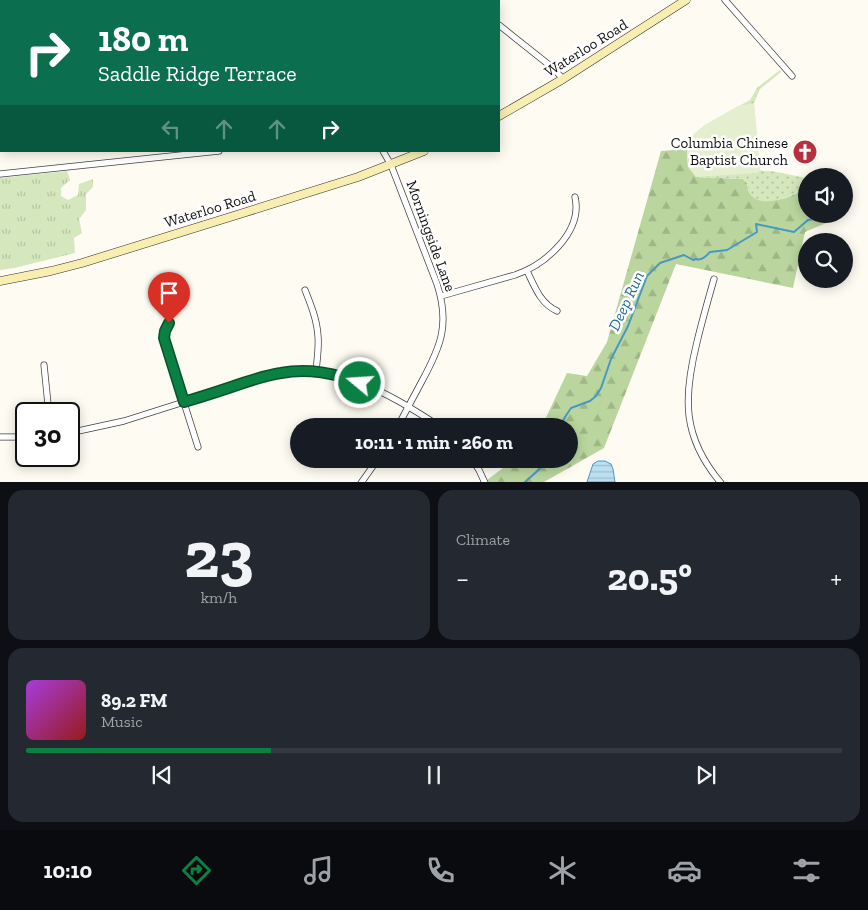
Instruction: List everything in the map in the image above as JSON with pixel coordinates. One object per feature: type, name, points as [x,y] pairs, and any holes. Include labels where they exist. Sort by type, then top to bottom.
[{"type":"main road","name":"Waterloo Road","points":[[500,115],[563,79],[686,0]]},
{"type":"main road","name":"Waterloo Road","points":[[0,281],[82,262],[313,192],[422,152]]},
{"type":"street","points":[[725,0],[792,76]]},
{"type":"street","points":[[500,26],[553,68],[563,79]]},
{"type":"street","points":[[0,174],[209,152]]},
{"type":"street","name":"Morningside Lane","points":[[384,152],[441,296],[443,322],[439,347],[434,359],[402,418]]},
{"type":"street","points":[[441,296],[527,271],[538,265],[558,247],[573,224],[577,206],[575,197]]},
{"type":"street","points":[[527,271],[544,303],[557,311]]},
{"type":"street","points":[[714,279],[693,358],[688,399],[690,423],[697,445],[712,471],[722,482]]},
{"type":"street","points":[[305,290],[313,310],[318,336],[316,372]]},
{"type":"street","points":[[169,323],[164,338],[198,447]]},
{"type":"street","points":[[44,365],[48,402]]},
{"type":"street","points":[[80,430],[124,420],[280,373],[302,371],[351,379],[370,387],[425,418]]},
{"type":"street","points":[[0,437],[15,437]]},
{"type":"street","points":[[361,482],[371,468]]},
{"type":"street","points":[[477,468],[485,482]]},
{"type":"green space","points":[[780,70],[781,72],[760,89],[754,103],[760,170],[798,176],[798,192],[772,201],[763,201],[755,198],[749,193],[747,183],[743,179],[696,177],[688,167],[687,149],[694,134],[705,125],[750,100],[757,88]]},
{"type":"green space","points":[[754,103],[760,170],[757,173],[696,177],[688,167],[687,157],[687,149],[694,134],[705,125],[738,106]]},
{"type":"green space","points":[[687,149],[687,157],[696,177],[743,179],[747,183],[751,195],[757,199],[777,200],[798,192],[798,223],[826,223],[805,233],[798,233],[798,265],[793,288],[676,264],[604,448],[578,463],[578,418],[546,418],[567,373],[587,376],[607,342],[661,151]]},
{"type":"green space","points":[[67,171],[70,180],[61,188],[61,196],[68,200],[78,195],[79,184],[93,179],[93,187],[86,194],[86,210],[79,219],[82,233],[74,238],[75,253],[0,270],[0,178]]},
{"type":"green space","points":[[503,468],[569,468],[544,482],[484,482]]},
{"type":"water","points":[[598,461],[605,461],[611,464],[615,482],[587,482],[593,464]]},
{"type":"waterway","name":"Deep Run","points":[[565,418],[571,408],[590,401],[601,388],[611,359],[628,326],[647,276],[660,263],[684,255],[693,260],[700,259],[710,252],[727,250],[757,232],[756,224],[794,232],[804,223]]},
{"type":"waterway","name":"Deep Run","points":[[525,482],[541,468]]},
{"type":"place","name":"Columbia Chinese Baptist Church","points":[[805,152]]},
{"type":"route","points":[[169,323],[164,338],[184,402],[280,373],[302,371],[334,374],[360,383]]}]
